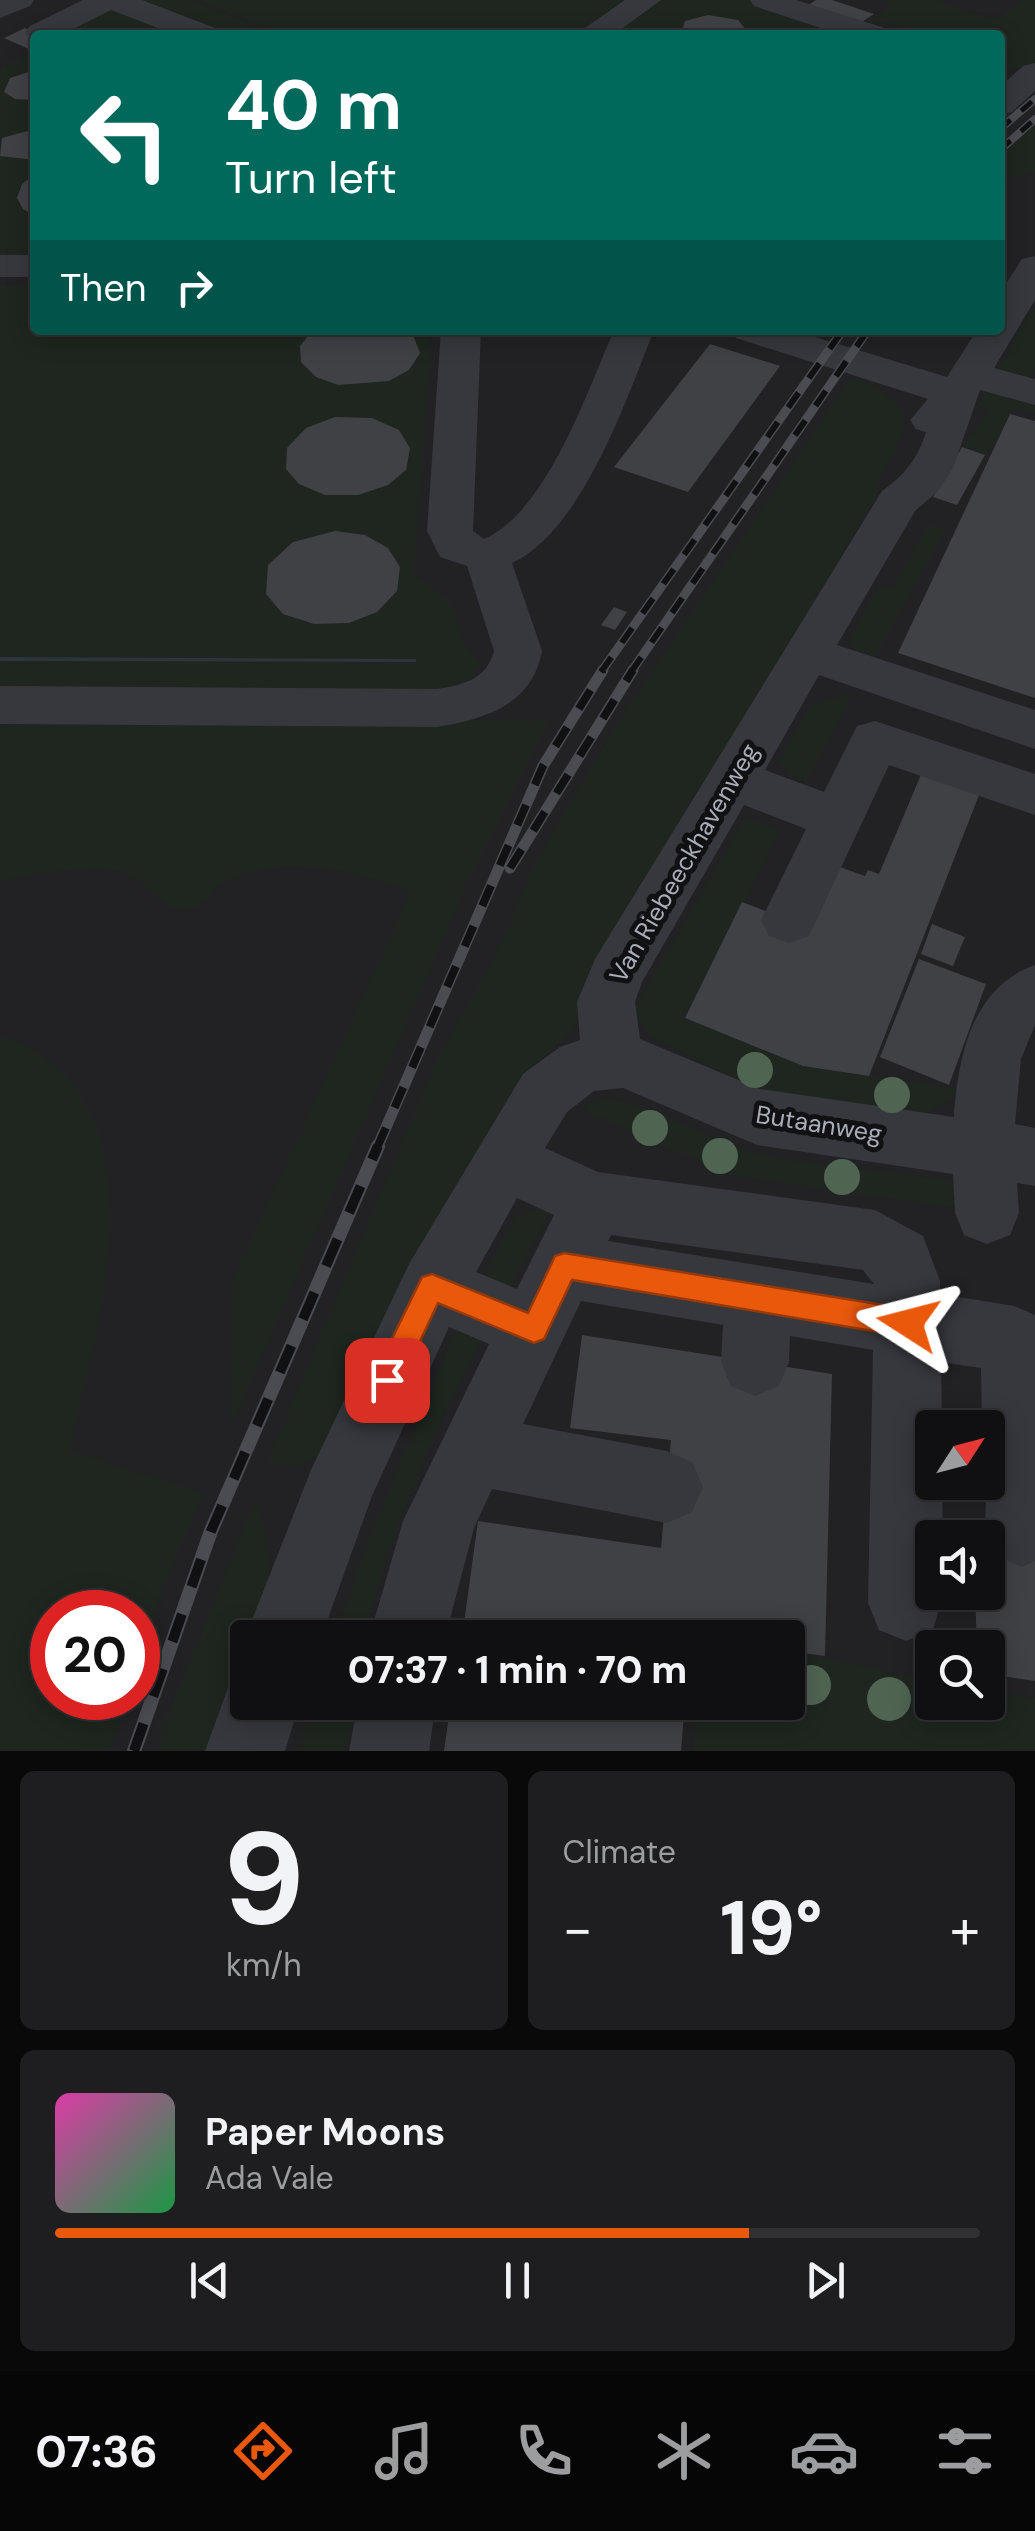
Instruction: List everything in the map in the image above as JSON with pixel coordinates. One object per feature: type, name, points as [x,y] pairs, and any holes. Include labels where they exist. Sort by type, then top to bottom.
[{"type":"street","points":[[48,30],[111,0],[191,30]]},
{"type":"street","points":[[765,0],[858,30]]},
{"type":"street","points":[[0,266],[30,266]]},
{"type":"street","name":"Van Riebeeckhavenweg","points":[[1005,318],[1035,266]]},
{"type":"street","points":[[461,335],[450,531],[456,546],[487,556],[518,542],[577,461],[632,335]]},
{"type":"street","points":[[784,335],[812,339],[964,384],[1035,392]]},
{"type":"street","name":"Van Riebeeckhavenweg","points":[[612,1060],[606,1002],[613,980],[898,501],[918,490],[950,432],[964,384],[995,335]]},
{"type":"street","points":[[0,705],[436,708],[467,702],[498,688],[517,664],[518,650],[487,556]]},
{"type":"street","points":[[808,653],[1035,730]]},
{"type":"street","points":[[789,920],[875,740],[1035,795]]},
{"type":"street","points":[[733,779],[838,819]]},
{"type":"street","points":[[987,1213],[1010,1153],[984,1092],[1007,1015],[1035,990]]},
{"type":"street","points":[[290,1620],[356,1450],[432,1287],[503,1160],[554,1084],[581,1066],[612,1060]]},
{"type":"street","name":"Butaanweg","points":[[612,1060],[626,1061],[757,1117],[1010,1153]]},
{"type":"street","points":[[503,1160],[594,1202],[875,1240],[889,1246],[906,1269],[906,1603]]},
{"type":"street","points":[[412,1620],[440,1522],[594,1202]]},
{"type":"street","points":[[564,1266],[756,1330],[908,1323],[1014,1340],[1022,1530]]},
{"type":"street","points":[[432,1287],[534,1330]]},
{"type":"street","points":[[475,1450],[667,1487]]},
{"type":"street","points":[[245,1751],[255,1720]]},
{"type":"shaded area","points":[[0,0],[1035,0],[1035,1751],[0,1751]]},
{"type":"shaded area","points":[[131,0],[190,0],[265,30],[205,30]]},
{"type":"shaded area","points":[[197,0],[639,0],[590,30],[272,30]]},
{"type":"shaded area","points":[[655,0],[753,0],[846,30],[608,30]]},
{"type":"shaded area","points":[[881,0],[933,0],[997,20],[1023,0],[1035,0],[1035,60],[1024,67],[1005,69],[1005,30],[911,30],[872,20],[892,4]]},
{"type":"shaded area","points":[[108,6],[177,30],[70,30]]},
{"type":"shaded area","points":[[30,53],[30,260],[0,260],[0,67]]},
{"type":"shaded area","points":[[1035,124],[1035,173],[1008,179],[1005,189],[1005,151]]},
{"type":"shaded area","points":[[30,284],[30,335],[431,335],[414,574],[451,602],[464,645],[481,663],[470,681],[453,693],[0,696],[0,286]]},
{"type":"shaded area","points":[[1035,306],[1035,367],[1029,379],[997,370]]},
{"type":"shaded area","points":[[852,377],[891,398],[904,420],[896,447],[877,483],[879,492],[726,751],[571,1033],[531,1069],[321,1454],[298,1466],[267,1463],[437,1060],[493,961],[536,862],[619,721]]},
{"type":"shaded area","points":[[987,387],[1035,399],[1035,413],[1013,408],[986,454],[962,447],[990,411],[978,406]]},
{"type":"shaded area","points":[[929,524],[945,530],[873,660],[858,655],[849,642],[879,588],[893,588]]},
{"type":"shaded area","points":[[0,657],[416,659],[416,662],[0,661]]},
{"type":"shaded area","points":[[844,694],[852,696],[805,783],[778,763],[812,705]]},
{"type":"shaded area","points":[[0,719],[549,720],[466,886],[230,1428],[233,1280],[411,892],[342,871],[296,866],[250,872],[226,881],[204,902],[185,909],[169,905],[135,878],[117,871],[65,870],[0,882]]},
{"type":"shaded area","points":[[746,818],[780,830],[685,1018],[803,1066],[961,1089],[959,1093],[926,1114],[763,1094],[651,1036],[633,1013]]},
{"type":"shaded area","points":[[0,1035],[53,1065],[87,1107],[105,1158],[110,1216],[105,1278],[70,1451],[203,1493],[160,1597],[160,1590],[30,1590],[30,1720],[119,1720],[110,1751],[0,1751]]},
{"type":"shaded area","points":[[603,1100],[638,1105],[731,1145],[772,1157],[948,1180],[962,1194],[963,1209],[729,1175],[599,1117],[596,1120],[585,1107]]},
{"type":"shaded area","points":[[552,1206],[505,1295],[492,1287],[487,1272],[516,1217]]},
{"type":"shaded area","points":[[470,1330],[484,1335],[414,1482],[386,1559],[370,1620],[340,1620],[373,1530],[455,1334]]},
{"type":"shaded area","points":[[256,1499],[267,1541],[269,1583],[256,1620],[230,1620],[230,1696],[211,1751],[159,1751],[172,1706]]},
{"type":"shaded area","points":[[805,1655],[915,1677],[915,1720],[1005,1720],[1005,1693],[1035,1698],[1035,1751],[693,1751],[695,1720],[805,1720]]},
{"type":"shaded area","points":[[309,1720],[351,1720],[345,1751],[299,1751]]},
{"type":"building","points":[[816,0],[832,0],[874,14],[860,23],[807,6]]},
{"type":"building","points":[[708,15],[738,20],[746,30],[682,30],[685,21]]},
{"type":"building","points":[[25,28],[30,30],[30,50],[4,38]]},
{"type":"building","points":[[30,72],[30,100],[15,99],[4,92],[10,78]]},
{"type":"building","points":[[30,130],[30,159],[0,156],[2,138]]},
{"type":"building","points":[[30,178],[30,213],[17,198],[22,184]]},
{"type":"building","points":[[309,335],[413,335],[420,353],[409,370],[389,381],[338,385],[316,377],[301,362],[300,346]]},
{"type":"building","points":[[710,344],[780,366],[688,492],[614,467]]},
{"type":"building","points":[[1010,414],[1035,421],[1035,698],[898,653]]},
{"type":"building","points":[[335,417],[372,418],[399,430],[410,448],[406,470],[388,485],[358,495],[325,495],[299,484],[286,469],[287,448],[306,428]]},
{"type":"building","points":[[962,447],[985,455],[957,505],[933,497]]},
{"type":"building","points":[[335,531],[365,535],[388,548],[400,567],[397,591],[377,612],[349,623],[314,624],[283,614],[266,594],[268,565],[293,542]]},
{"type":"building","points":[[614,607],[627,612],[615,630],[601,625]]},
{"type":"building","points":[[923,770],[981,790],[869,1076],[803,1066],[685,1018],[742,902],[797,923],[826,862],[865,876],[868,870],[879,874]]},
{"type":"building","points":[[932,924],[965,937],[953,966],[921,954]]},
{"type":"building","points":[[919,959],[986,984],[949,1085],[880,1057]]},
{"type":"building","points":[[582,1335],[832,1374],[825,1656],[805,1653],[805,1620],[464,1620],[478,1521],[661,1548],[671,1440],[570,1428]]},
{"type":"building","points":[[1005,1528],[1035,1532],[1035,1681],[1005,1677],[1005,1630],[976,1630],[976,1610],[1005,1610]]},
{"type":"building","points":[[448,1720],[684,1720],[681,1751],[444,1751]]},
{"type":"railway","points":[[1005,125],[1035,99]]},
{"type":"railway","points":[[1005,146],[1035,119]]},
{"type":"railway","points":[[601,672],[839,335]]},
{"type":"railway","points":[[631,672],[865,335]]},
{"type":"railway","points":[[377,1148],[543,766],[603,670]]},
{"type":"railway","points":[[510,868],[633,670]]},
{"type":"railway","points":[[134,1751],[211,1531],[378,1146]]},
{"type":"route","points":[[387,1380],[432,1287],[534,1330],[564,1266],[908,1323]]}]
